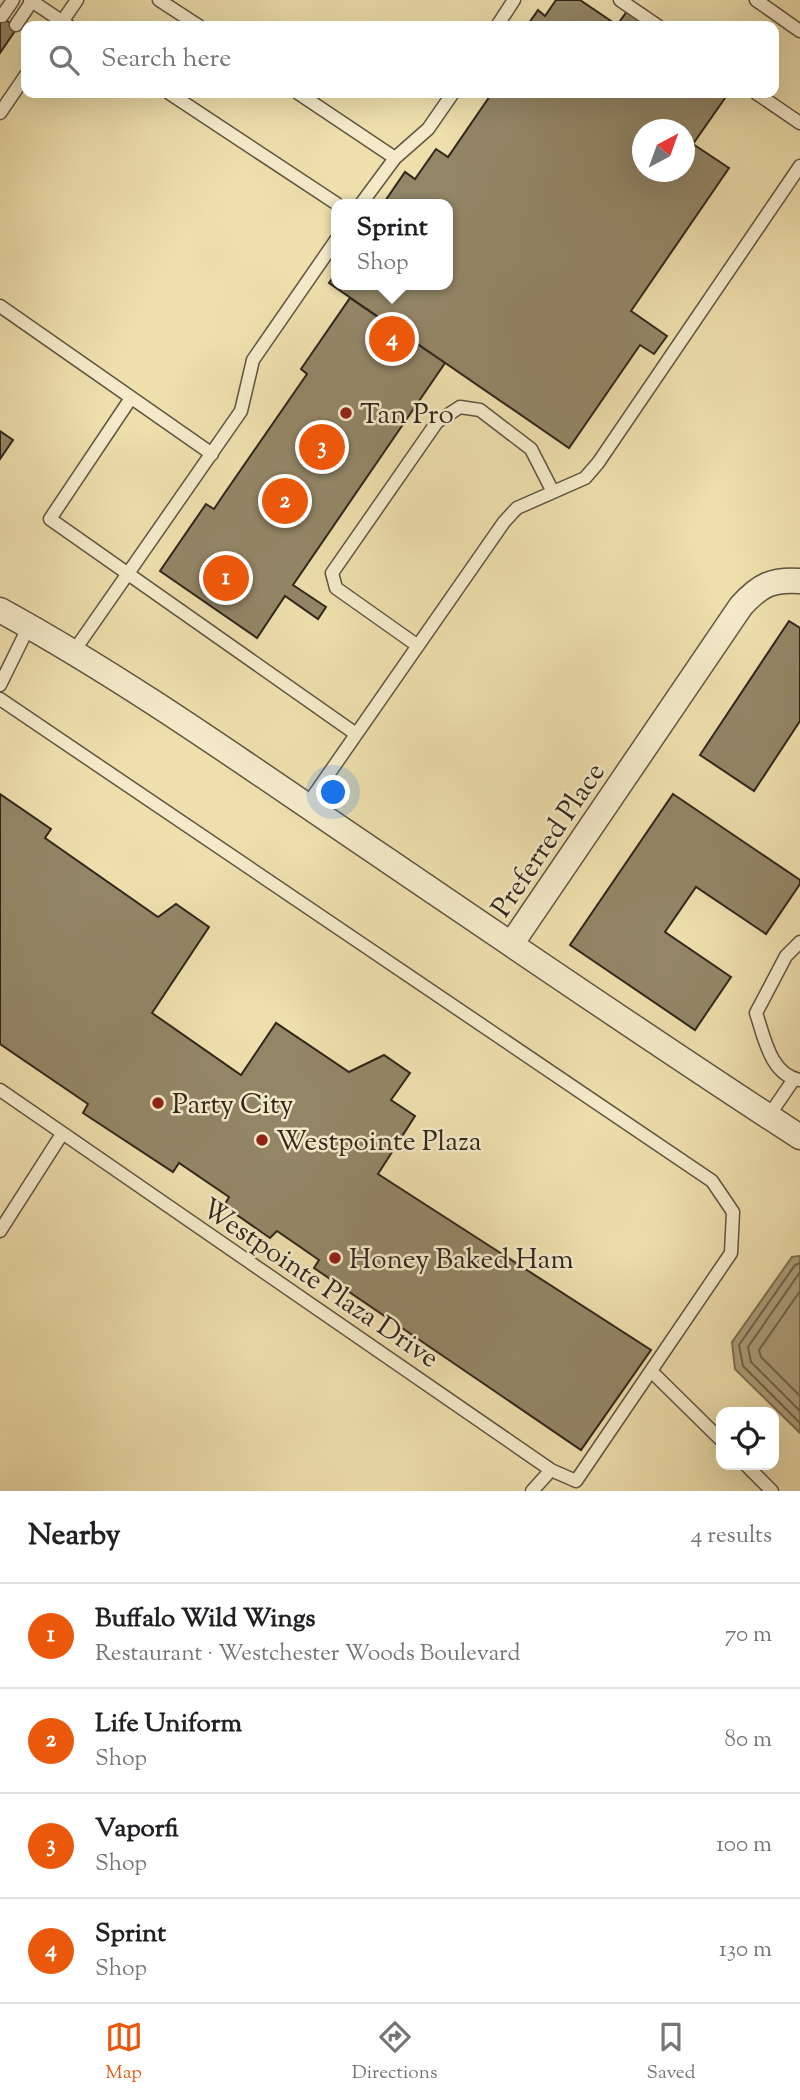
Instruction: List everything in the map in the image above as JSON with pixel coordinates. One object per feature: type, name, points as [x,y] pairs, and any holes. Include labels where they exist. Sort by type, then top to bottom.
[{"type":"street","name":"Preferred Place","points":[[800,581],[779,580],[756,590],[741,606],[512,943],[800,1138]]},
{"type":"street","points":[[0,610],[74,651],[217,743],[512,943]]},
{"type":"lane","points":[[2,16],[13,0]]},
{"type":"lane","points":[[65,21],[77,0]]},
{"type":"lane","points":[[159,0],[191,21]]},
{"type":"lane","points":[[500,21],[514,0]]},
{"type":"lane","points":[[620,0],[651,21]]},
{"type":"lane","points":[[756,0],[800,30]]},
{"type":"lane","points":[[16,25],[31,1],[58,21]]},
{"type":"lane","points":[[0,113],[21,82]]},
{"type":"lane","points":[[177,98],[331,200]]},
{"type":"lane","points":[[305,98],[395,158]]},
{"type":"lane","points":[[366,199],[395,158],[429,129],[450,98]]},
{"type":"lane","points":[[763,98],[800,123]]},
{"type":"lane","points":[[307,805],[504,522],[517,508],[585,478],[598,463],[800,166]]},
{"type":"lane","points":[[74,651],[241,411],[253,360],[331,247]]},
{"type":"lane","points":[[0,306],[212,454]]},
{"type":"lane","points":[[131,398],[50,519],[356,734]]},
{"type":"lane","points":[[418,646],[336,589],[332,573],[437,422],[460,407],[480,410],[531,449],[553,492]]},
{"type":"lane","points":[[0,685],[29,626]]},
{"type":"lane","points":[[0,699],[712,1181],[733,1212],[731,1253],[651,1371],[716,1435]]},
{"type":"lane","points":[[768,1117],[797,1079],[775,1064],[755,1013],[786,956],[800,942]]},
{"type":"lane","name":"Westpointe Plaza Drive","points":[[0,1090],[551,1470],[576,1480],[651,1371]]},
{"type":"lane","points":[[0,1231],[62,1134]]},
{"type":"lane","points":[[532,1491],[551,1470]]},
{"type":"lane","points":[[751,1470],[772,1491]]},
{"type":"water","points":[[800,1256],[800,1433],[779,1412],[779,1407],[774,1407],[735,1369],[732,1342],[792,1257]]},
{"type":"building","points":[[556,0],[580,0],[611,21],[530,21],[538,10],[545,16]]},
{"type":"building","points":[[628,10],[643,21],[620,21]]},
{"type":"building","points":[[0,16],[17,28],[0,53]]},
{"type":"building","points":[[489,98],[725,98],[695,141],[695,119],[632,119],[632,182],[695,182],[695,145],[729,168],[631,311],[667,336],[654,354],[640,345],[569,448],[339,290],[453,290],[453,199],[386,199],[405,172],[415,179],[436,149],[448,157]]},
{"type":"building","points":[[350,298],[445,363],[293,585],[326,607],[318,619],[285,596],[257,638],[160,571],[206,504],[214,509],[307,374],[301,369]]},
{"type":"building","points":[[0,431],[13,440],[0,459]]},
{"type":"building","points":[[789,621],[800,628],[800,721],[754,791],[700,755]]},
{"type":"building","name":"Westpointe Plaza","points":[[0,794],[51,829],[45,838],[158,917],[176,904],[209,927],[152,1013],[241,1075],[276,1023],[349,1072],[384,1055],[410,1073],[391,1100],[415,1116],[378,1174],[651,1350],[581,1450],[314,1268],[319,1260],[277,1231],[270,1238],[224,1206],[229,1197],[179,1163],[173,1172],[83,1113],[88,1104],[0,1044]]},
{"type":"building","points":[[673,794],[800,880],[800,884],[766,934],[696,887],[665,932],[731,977],[695,1030],[570,945]]},
{"type":"place","name":"Sprint","points":[[392,339]]},
{"type":"place","name":"Tan Pro","points":[[346,413]]},
{"type":"place","name":"Vaporfi","points":[[322,447]]},
{"type":"place","name":"Life Uniform","points":[[285,501]]},
{"type":"place","name":"Buffalo Wild Wings","points":[[226,578]]},
{"type":"place","name":"Party City","points":[[158,1103]]},
{"type":"place","name":"Westpointe Plaza","points":[[262,1140]]},
{"type":"place","name":"Honey Baked Ham","points":[[335,1258]]}]
